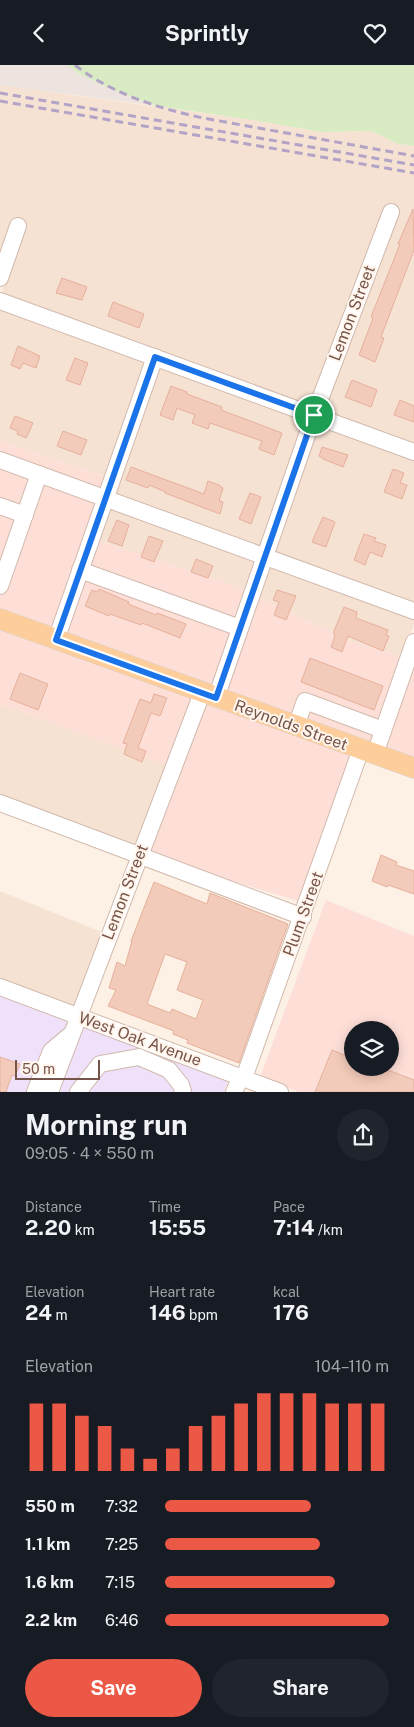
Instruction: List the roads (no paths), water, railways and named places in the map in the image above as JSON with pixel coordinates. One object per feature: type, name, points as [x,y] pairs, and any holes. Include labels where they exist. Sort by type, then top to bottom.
[{"type":"main road","name":"Reynolds Street","points":[[0,619],[414,768]]},
{"type":"street","name":"Lemon Street","points":[[50,1092],[139,855],[240,627],[314,415],[391,212]]},
{"type":"street","points":[[0,278],[18,226]]},
{"type":"street","points":[[0,301],[414,452]]},
{"type":"street","points":[[56,640],[155,357]]},
{"type":"street","points":[[0,460],[414,611]]},
{"type":"street","points":[[0,586],[39,474]]},
{"type":"street","points":[[0,506],[25,515]]},
{"type":"street","points":[[80,570],[240,627]]},
{"type":"street","name":"Plum Street","points":[[240,1082],[302,917],[361,749],[383,730],[414,642]]},
{"type":"street","points":[[296,726],[305,701],[383,730]]},
{"type":"street","points":[[356,719],[361,749]]},
{"type":"street","points":[[0,803],[302,917]]},
{"type":"street","name":"West Oak Avenue","points":[[0,987],[78,1016],[240,1082],[280,1092]]},
{"type":"street","points":[[36,1092],[51,1051],[72,1034]]},
{"type":"street","points":[[78,1092],[100,1064],[139,1057],[169,1070],[181,1085],[183,1092]]},
{"type":"railway","points":[[75,65],[120,92],[169,110],[203,118],[414,156]]},
{"type":"railway","points":[[0,93],[414,165]]},
{"type":"railway","points":[[0,101],[414,173]]}]
